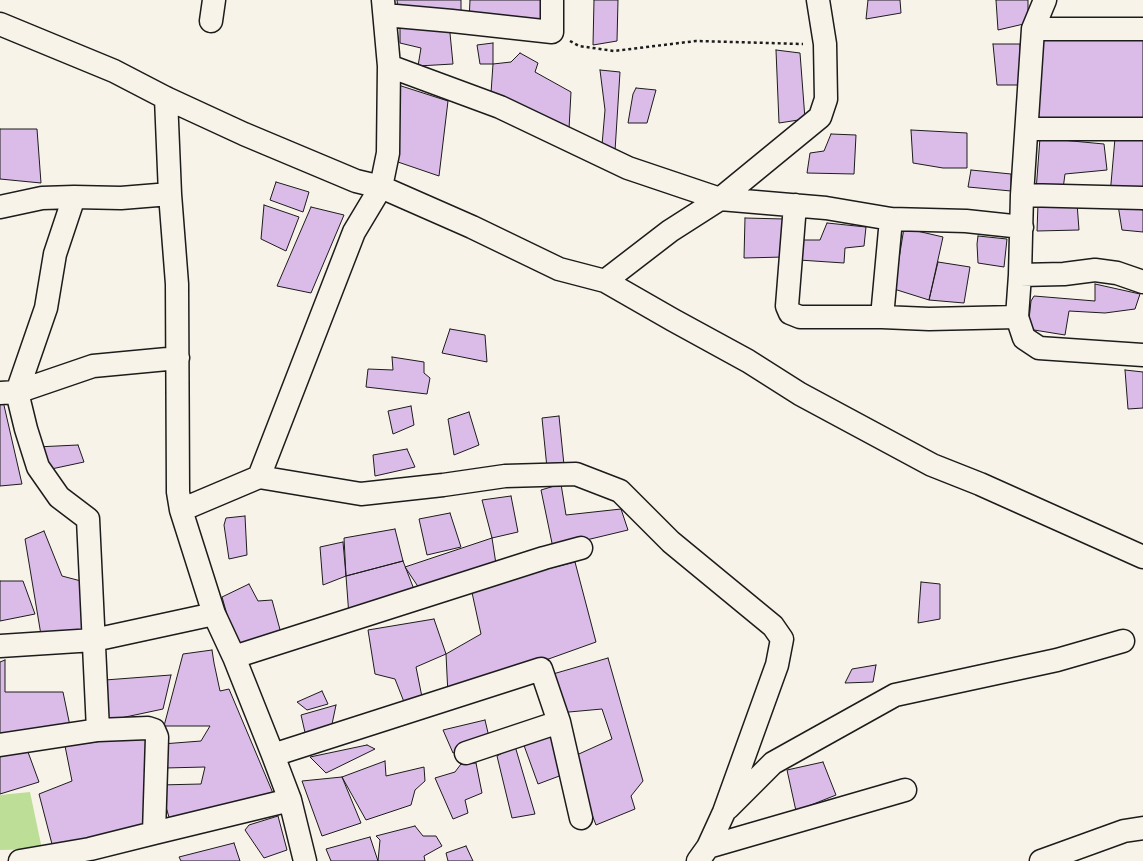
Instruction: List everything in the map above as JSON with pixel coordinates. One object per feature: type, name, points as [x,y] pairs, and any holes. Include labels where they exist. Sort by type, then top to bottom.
[{"type":"street","points":[[211,21],[214,0]]},
{"type":"street","points":[[259,477],[354,232],[382,187],[388,152],[389,66],[384,8],[452,21],[552,32],[552,0]]},
{"type":"street","points":[[605,281],[670,231],[720,199],[820,117],[826,99],[825,44],[818,0]]},
{"type":"street","points":[[1045,0],[1033,28],[1022,195],[1020,276],[1016,317],[1024,338],[1039,348],[1143,355]]},
{"type":"street","points":[[0,24],[114,71],[166,98],[337,173],[356,181],[382,187],[472,227],[559,269],[605,281],[672,320],[748,361],[800,394],[932,464],[1143,557]]},
{"type":"street","points":[[1033,28],[1143,29]]},
{"type":"street","points":[[389,66],[500,107],[628,168],[720,199],[826,208],[891,219],[966,221],[1022,227]]},
{"type":"street","points":[[166,98],[170,194],[178,284],[178,492],[181,510],[214,614],[234,657],[290,800],[305,861]]},
{"type":"street","points":[[1027,128],[1143,129]]},
{"type":"street","points":[[0,207],[42,198],[121,198],[170,194]]},
{"type":"street","points":[[1022,195],[1143,198]]},
{"type":"street","points":[[8,393],[46,308],[55,254],[74,197]]},
{"type":"street","points":[[795,205],[787,306],[790,313],[800,317],[882,317],[929,319],[1016,317]]},
{"type":"street","points":[[882,317],[891,219]]},
{"type":"street","points":[[1020,276],[1064,274],[1095,270],[1117,273],[1143,282]]},
{"type":"street","points":[[8,393],[93,366],[178,358]]},
{"type":"street","points":[[8,393],[26,429],[38,467],[59,497],[88,519],[98,730]]},
{"type":"street","points":[[181,510],[259,477],[361,494],[443,485],[505,476],[576,474],[620,491],[671,542],[773,626],[782,639],[777,665],[724,812],[703,854]]},
{"type":"street","points":[[234,657],[544,558],[581,548]]},
{"type":"street","points":[[0,646],[94,640],[214,614]]},
{"type":"street","points":[[724,812],[773,763],[895,695],[1057,660],[1123,641]]},
{"type":"street","points":[[273,755],[541,669],[558,722],[581,818]]},
{"type":"street","points":[[466,753],[558,722]]},
{"type":"street","points":[[0,745],[98,730],[148,728],[154,730],[157,737],[154,833]]},
{"type":"street","points":[[703,854],[904,790]]},
{"type":"street","points":[[20,861],[90,849],[290,800]]},
{"type":"street","points":[[1041,861],[1124,831],[1143,828]]},
{"type":"path","points":[[552,32],[579,46],[614,52],[696,40],[825,44]]},
{"type":"green space","points":[[30,792],[42,849],[0,850],[0,795]]},
{"type":"building","points":[[397,0],[461,0],[461,16],[399,16]]},
{"type":"building","points":[[470,0],[542,0],[547,23],[469,21]]},
{"type":"building","points":[[594,0],[618,0],[617,41],[593,45]]},
{"type":"building","points":[[868,0],[900,0],[901,13],[866,19]]},
{"type":"building","points":[[996,0],[1028,0],[1028,23],[998,30]]},
{"type":"building","points":[[400,23],[449,23],[453,64],[418,66],[421,48],[400,43]]},
{"type":"building","points":[[1036,33],[1143,37],[1143,126],[1035,124]]},
{"type":"building","points":[[493,43],[493,64],[480,64],[477,45]]},
{"type":"building","points":[[993,44],[1020,44],[1021,85],[997,85]]},
{"type":"building","points":[[776,50],[800,53],[805,119],[779,123]]},
{"type":"building","points":[[520,53],[538,63],[535,72],[571,92],[569,129],[491,93],[493,64],[511,62]]},
{"type":"building","points":[[600,70],[620,72],[615,151],[602,145],[605,110]]},
{"type":"building","points":[[395,84],[448,101],[439,176],[395,161]]},
{"type":"building","points":[[636,88],[656,90],[647,123],[628,123],[633,94]]},
{"type":"building","points":[[0,129],[37,129],[41,183],[0,179]]},
{"type":"building","points":[[911,130],[967,133],[967,168],[943,168],[913,163]]},
{"type":"building","points":[[831,134],[856,135],[854,174],[807,173],[810,153],[824,151]]},
{"type":"building","points":[[1143,137],[1143,195],[1110,195],[1115,138]]},
{"type":"building","points":[[1040,138],[1104,144],[1107,170],[1065,174],[1063,189],[1036,191]]},
{"type":"building","points":[[971,170],[1011,174],[1011,191],[968,187]]},
{"type":"building","points":[[276,182],[309,192],[303,212],[270,200]]},
{"type":"building","points":[[1077,203],[1079,230],[1037,231],[1038,204]]},
{"type":"building","points":[[264,205],[299,217],[286,251],[261,239]]},
{"type":"building","points":[[1118,205],[1143,210],[1143,232],[1122,230]]},
{"type":"building","points":[[311,207],[344,215],[311,293],[277,286]]},
{"type":"building","points":[[745,218],[784,219],[784,257],[744,258]]},
{"type":"building","points":[[827,223],[866,227],[864,246],[845,248],[844,263],[799,260],[800,240],[820,240]]},
{"type":"building","points":[[904,228],[943,237],[929,300],[894,289]]},
{"type":"building","points":[[978,236],[1007,239],[1004,267],[978,263]]},
{"type":"building","points":[[938,262],[970,267],[964,303],[929,300]]},
{"type":"building","points":[[1095,284],[1140,294],[1135,309],[1105,313],[1069,311],[1065,335],[1028,329],[1031,301],[1034,296],[1095,301]]},
{"type":"building","points":[[450,329],[485,335],[487,362],[442,353]]},
{"type":"building","points":[[392,357],[424,362],[424,373],[430,378],[427,394],[366,387],[368,369],[393,370]]},
{"type":"building","points":[[1125,370],[1143,372],[1143,408],[1128,409]]},
{"type":"building","points":[[0,401],[3,401],[22,484],[0,486]]},
{"type":"building","points":[[411,406],[414,425],[393,434],[388,411]]},
{"type":"building","points":[[469,412],[479,445],[454,455],[448,419]]},
{"type":"building","points":[[559,416],[564,465],[547,468],[542,418]]},
{"type":"building","points":[[78,445],[84,462],[42,471],[36,447]]},
{"type":"building","points":[[407,449],[415,467],[375,476],[373,455]]},
{"type":"building","points":[[561,484],[566,515],[621,509],[628,530],[553,548],[541,490]]},
{"type":"building","points":[[511,496],[518,532],[492,538],[482,500]]},
{"type":"building","points":[[450,513],[461,547],[427,555],[419,519]]},
{"type":"building","points":[[245,516],[247,555],[229,559],[224,525],[226,518]]},
{"type":"building","points":[[395,529],[403,561],[346,576],[344,538]]},
{"type":"building","points":[[44,531],[62,576],[81,581],[86,633],[42,641],[25,539]]},
{"type":"building","points":[[492,538],[496,564],[421,591],[405,567]]},
{"type":"building","points":[[343,542],[346,576],[323,585],[320,547]]},
{"type":"building","points":[[403,561],[417,597],[349,616],[346,576]]},
{"type":"building","points":[[575,562],[596,642],[448,695],[446,654],[481,634],[471,588]]},
{"type":"building","points":[[0,581],[23,581],[35,614],[0,621]]},
{"type":"building","points":[[921,582],[940,584],[940,619],[918,623]]},
{"type":"building","points":[[249,584],[258,601],[272,600],[282,637],[237,650],[222,597]]},
{"type":"building","points":[[434,619],[446,654],[416,667],[423,702],[406,707],[395,679],[375,674],[368,630]]},
{"type":"building","points":[[212,650],[220,691],[229,689],[275,798],[171,824],[166,807],[159,806],[159,785],[201,784],[205,767],[165,768],[162,744],[201,741],[210,726],[164,726],[183,654]]},
{"type":"building","points":[[608,658],[643,781],[631,796],[635,809],[596,825],[570,758],[612,739],[602,709],[558,713],[553,674]]},
{"type":"building","points":[[5,660],[5,692],[63,692],[70,726],[0,736],[0,662]]},
{"type":"building","points":[[876,665],[873,682],[845,683],[852,669]]},
{"type":"building","points":[[171,675],[163,709],[102,722],[105,680]]},
{"type":"building","points":[[322,691],[328,704],[307,710],[297,702]]},
{"type":"building","points":[[336,705],[331,729],[307,741],[301,715]]},
{"type":"building","points":[[485,720],[489,737],[453,753],[443,730]]},
{"type":"building","points":[[552,732],[562,775],[538,784],[522,740]]},
{"type":"building","points":[[149,735],[151,826],[53,848],[39,794],[72,781],[65,746]]},
{"type":"building","points":[[367,745],[375,749],[326,773],[310,757]]},
{"type":"building","points":[[515,746],[535,814],[512,818],[497,756]]},
{"type":"building","points":[[28,752],[39,782],[0,794],[0,756]]},
{"type":"building","points":[[385,761],[386,776],[424,767],[425,781],[415,790],[411,805],[366,820],[342,777]]},
{"type":"building","points":[[823,762],[836,795],[796,811],[787,770]]},
{"type":"building","points":[[476,763],[482,793],[465,800],[468,813],[453,819],[435,778],[455,772],[461,764]]},
{"type":"building","points":[[342,777],[361,823],[322,836],[302,781]]},
{"type":"building","points":[[278,816],[287,850],[264,858],[245,830],[249,825]]},
{"type":"building","points":[[415,826],[423,836],[436,836],[442,846],[424,856],[425,861],[378,861],[380,840],[376,836]]},
{"type":"building","points":[[370,837],[378,861],[331,861],[326,849]]},
{"type":"building","points":[[234,843],[240,861],[181,861],[179,857]]},
{"type":"building","points":[[466,846],[473,861],[448,861],[446,853]]}]
